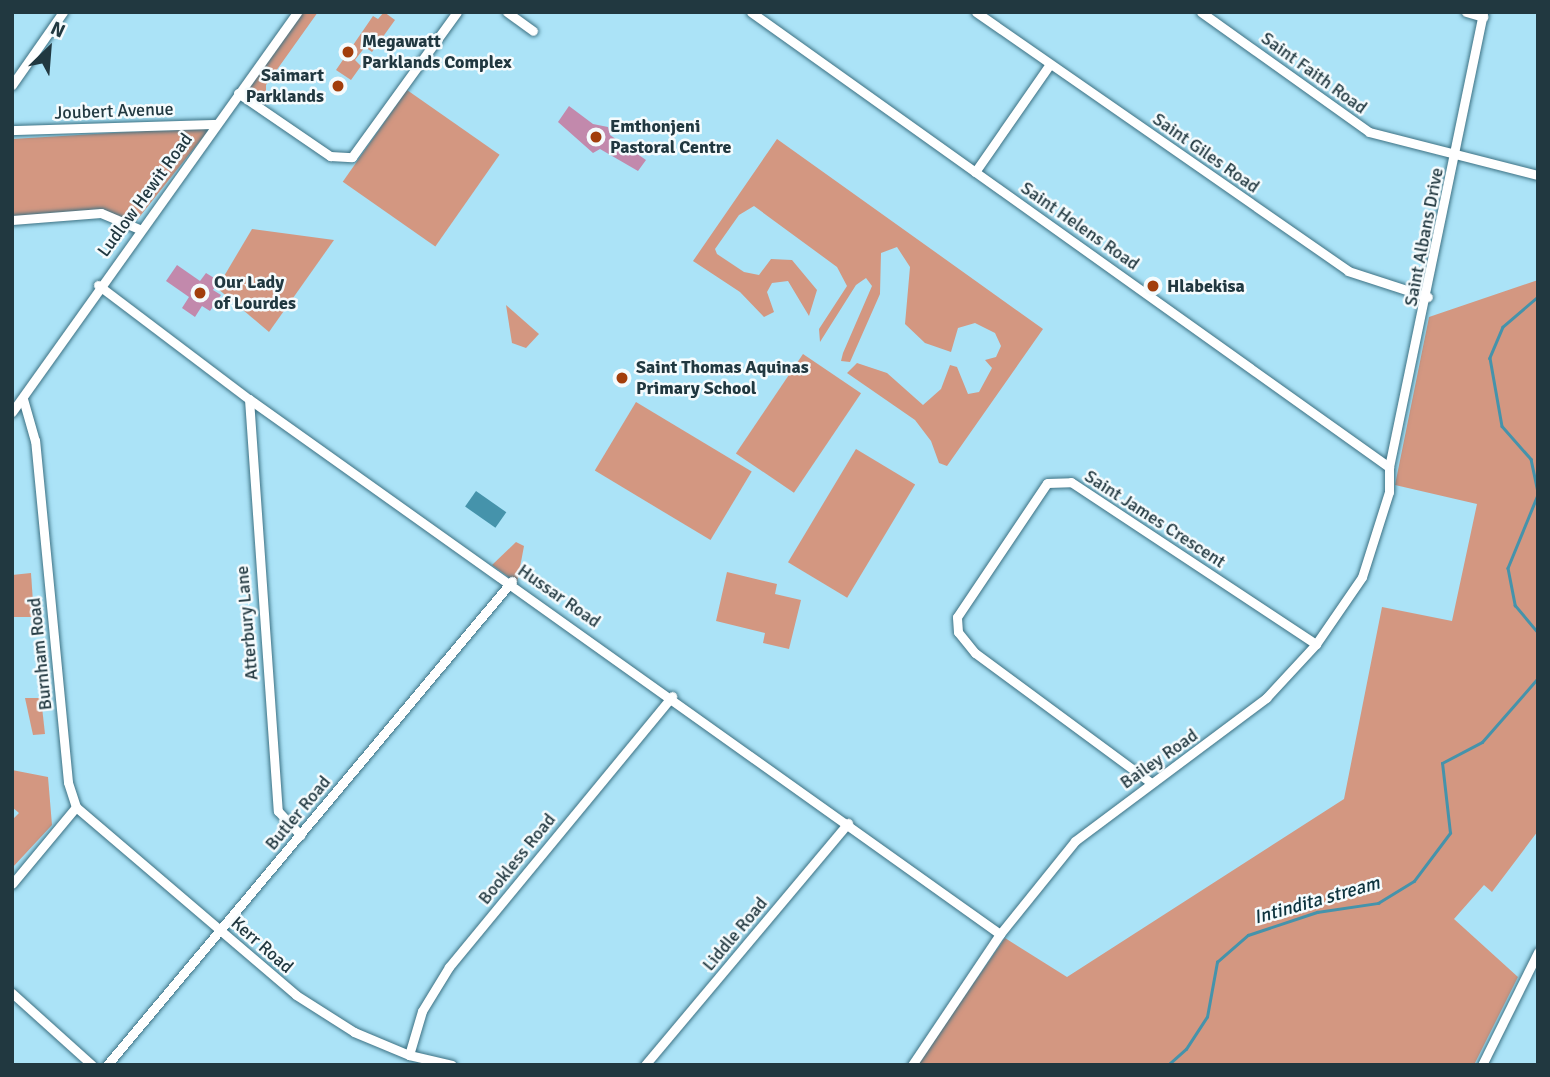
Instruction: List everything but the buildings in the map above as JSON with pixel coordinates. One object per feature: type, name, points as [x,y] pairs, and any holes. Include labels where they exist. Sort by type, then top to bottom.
[{"type":"street","points":[[12,85],[63,12]]},
{"type":"street","name":"Ludlow Hewit Road","points":[[12,412],[98,285],[297,12]]},
{"type":"street","points":[[238,93],[330,156],[352,157],[457,12]]},
{"type":"street","points":[[507,12],[533,31]]},
{"type":"street","name":"Saint Helens Road","points":[[751,12],[1390,467]]},
{"type":"street","name":"Saint Giles Road","points":[[976,12],[1348,271],[1428,297]]},
{"type":"street","name":"Saint Faith Road","points":[[1201,12],[1369,132],[1538,175]]},
{"type":"street","points":[[1466,12],[1483,15]]},
{"type":"street","name":"Saint Albans Drive","points":[[1390,467],[1428,297],[1483,15]]},
{"type":"street","points":[[975,172],[1050,64]]},
{"type":"street","name":"Joubert Avenue","points":[[12,131],[216,124]]},
{"type":"street","points":[[12,220],[101,214],[139,229]]},
{"type":"street","name":"Hussar Road","points":[[98,285],[249,399],[512,582],[1000,934]]},
{"type":"street","name":"Burnham Road","points":[[23,399],[35,441],[68,782],[76,807]]},
{"type":"street","name":"Atterbury Lane","points":[[249,399],[278,810],[300,835]]},
{"type":"street","name":"Bailey Road","points":[[912,1065],[1000,934],[1075,841],[1150,782],[1266,698],[1316,644],[1362,577],[1384,513],[1390,467]]},
{"type":"street","name":"Saint James Crescent","points":[[1150,782],[975,653],[958,632],[957,617],[1047,482],[1071,482],[1316,644]]},
{"type":"street","name":"Butler Road","points":[[107,1065],[512,582]]},
{"type":"street","name":"Bookless Road","points":[[409,1055],[422,1011],[449,967],[672,696]]},
{"type":"street","points":[[12,884],[76,807]]},
{"type":"street","name":"Kerr Road","points":[[76,807],[321,1012],[409,1055],[452,1065]]},
{"type":"street","name":"Liddle Road","points":[[645,1065],[848,823]]},
{"type":"street","points":[[1482,1065],[1538,952]]},
{"type":"street","points":[[12,993],[92,1065]]},
{"type":"shaded area","points":[[302,12],[318,12],[266,85],[266,105],[245,91]]},
{"type":"shaded area","points":[[384,12],[395,20],[372,52],[365,47],[355,60],[361,66],[351,80],[336,70],[373,16],[378,19]]},
{"type":"shaded area","points":[[407,90],[500,155],[435,247],[343,182]]},
{"type":"shaded area","points":[[211,127],[137,220],[129,222],[102,210],[12,218],[12,139]]},
{"type":"shaded area","points":[[777,139],[1043,329],[947,466],[939,463],[931,441],[915,420],[847,373],[857,363],[887,373],[923,405],[941,389],[950,365],[957,367],[968,394],[979,392],[992,368],[985,360],[996,357],[1001,346],[995,333],[975,323],[958,328],[951,352],[925,343],[905,324],[910,267],[897,247],[881,253],[880,294],[850,362],[841,361],[872,286],[866,278],[856,285],[820,342],[819,329],[847,286],[837,267],[754,206],[739,215],[715,249],[717,254],[744,272],[759,275],[771,259],[792,260],[817,290],[809,316],[788,281],[772,283],[767,292],[774,312],[764,317],[740,292],[693,261]]},
{"type":"shaded area","points":[[252,229],[334,240],[269,332],[217,288]]},
{"type":"shaded area","points":[[1538,280],[1538,831],[1492,892],[1484,885],[1454,919],[1518,977],[1474,1065],[917,1065],[1005,938],[1067,977],[1344,799],[1382,607],[1452,621],[1477,504],[1395,485],[1429,317]]},
{"type":"shaded area","points":[[506,305],[539,334],[526,348],[512,343]]},
{"type":"shaded area","points":[[803,354],[861,393],[794,493],[736,453]]},
{"type":"shaded area","points":[[636,402],[752,472],[711,540],[595,471]]},
{"type":"shaded area","points":[[856,449],[915,485],[847,598],[788,562]]},
{"type":"shaded area","points":[[516,542],[524,546],[517,583],[492,565]]},
{"type":"shaded area","points":[[727,572],[777,584],[775,594],[801,600],[789,649],[763,643],[765,633],[716,621]]},
{"type":"shaded area","points":[[31,573],[34,617],[12,617],[12,575]]},
{"type":"shaded area","points":[[25,698],[41,698],[45,734],[33,735]]},
{"type":"shaded area","points":[[12,770],[48,777],[52,825],[12,868],[12,820],[19,813],[12,807]]},
{"type":"water","points":[[476,491],[506,512],[495,528],[465,507]]},
{"type":"waterway","name":"Intindita stream","points":[[1538,297],[1503,327],[1490,358],[1502,426],[1531,459],[1538,491]]},
{"type":"waterway","name":"Intindita stream","points":[[1538,495],[1508,568],[1515,605],[1538,632]]},
{"type":"waterway","name":"Intindita stream","points":[[1168,1065],[1186,1049],[1207,1017],[1217,962],[1248,935],[1317,912],[1378,903],[1414,881],[1450,833],[1442,763],[1482,742],[1538,678]]},
{"type":"place","name":"Megawatt Parklands Complex","points":[[348,52]]},
{"type":"place","name":"Saimart Parklands","points":[[338,86]]},
{"type":"place","name":"Emthonjeni Pastoral Centre","points":[[596,137]]},
{"type":"place","name":"Hlabekisa","points":[[1153,286]]},
{"type":"place","name":"Our Lady of Lourdes","points":[[200,293]]},
{"type":"place","name":"Saint Thomas Aquinas Primary School","points":[[622,378]]}]
